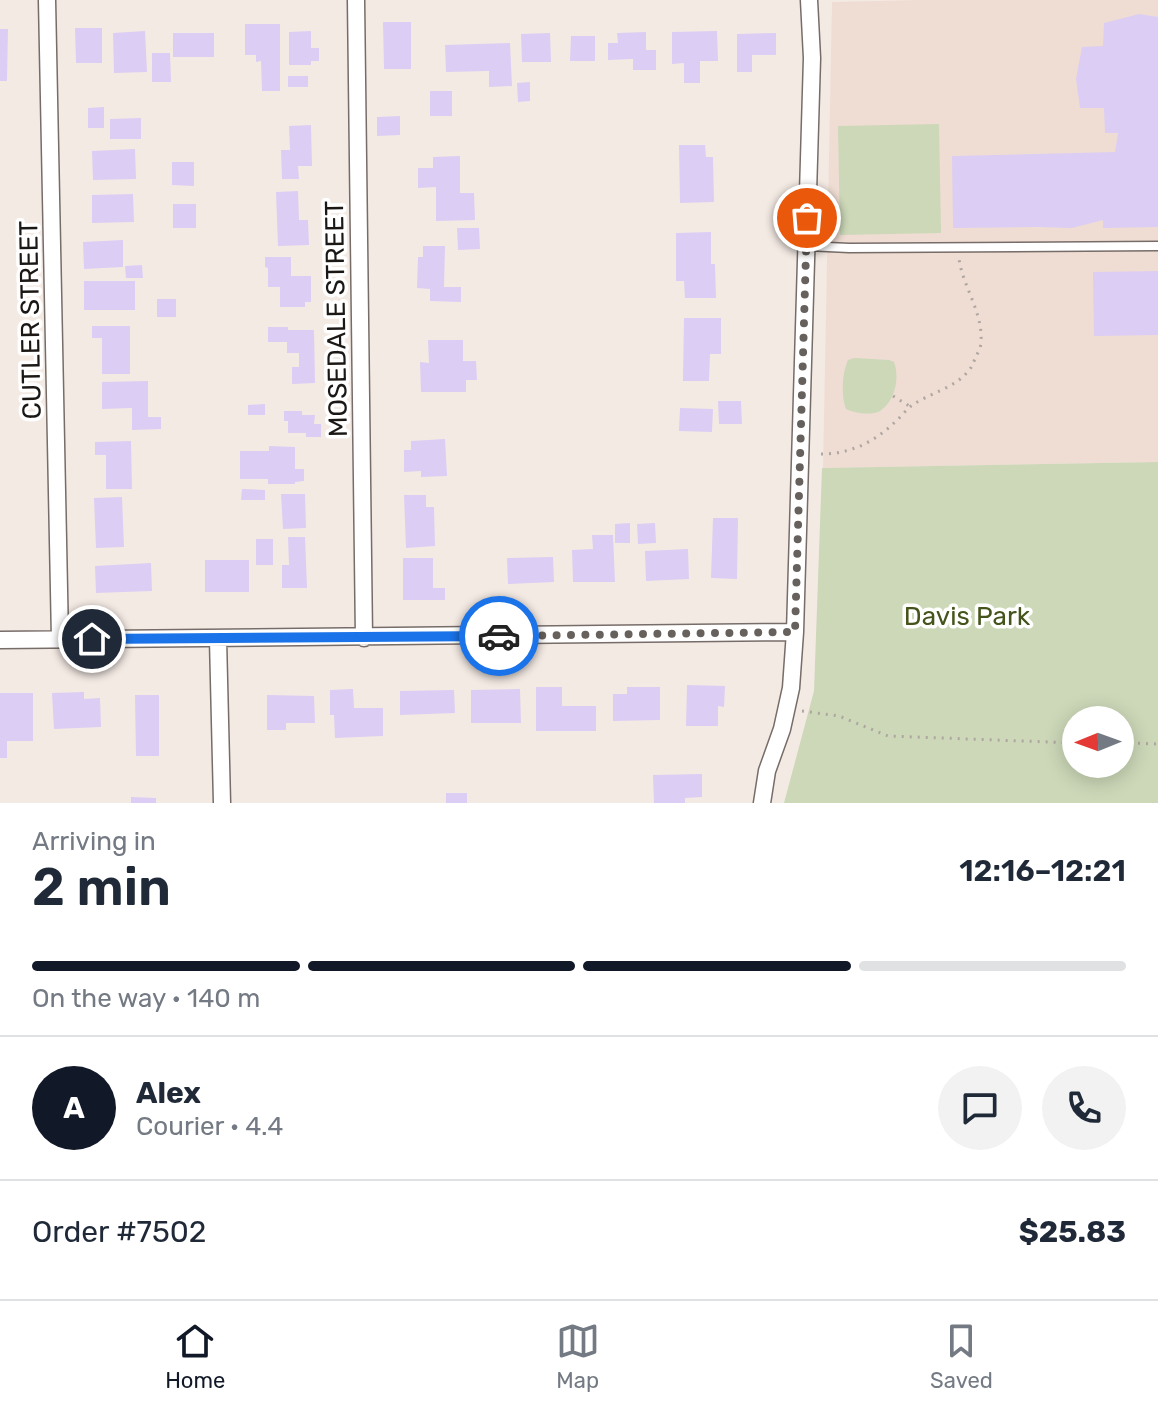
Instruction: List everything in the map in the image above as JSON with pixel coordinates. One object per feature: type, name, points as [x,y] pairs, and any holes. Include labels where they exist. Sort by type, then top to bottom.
[{"type":"street","name":"CUTLER STREET","points":[[47,0],[60,639]]},
{"type":"street","name":"MOSEDALE STREET","points":[[356,0],[364,638]]},
{"type":"street","points":[[762,803],[767,771],[782,729],[791,688],[795,632],[812,58],[809,0]]},
{"type":"street","points":[[0,640],[795,632]]},
{"type":"street","points":[[218,639],[222,803]]},
{"type":"lane","points":[[806,246],[1158,246]]},
{"type":"path","points":[[821,454],[855,449],[874,439],[911,407],[969,371],[981,345],[979,318],[960,269],[957,247]]},
{"type":"path","points":[[893,396],[911,407]]},
{"type":"path","points":[[786,710],[839,716],[888,736],[1062,742]]},
{"type":"path","points":[[1134,743],[1158,744]]},
{"type":"shaded area","points":[[1158,0],[1158,462],[823,468],[832,2]]},
{"type":"green space","points":[[939,124],[941,233],[840,235],[838,126]]},
{"type":"green space","points":[[848,360],[894,362],[895,389],[880,411],[863,413],[846,409],[843,378]]},
{"type":"green space","name":"Davis Park","points":[[1158,462],[1158,803],[784,803],[814,691],[822,468]]},
{"type":"building","points":[[1139,14],[1158,17],[1158,227],[1103,228],[1103,220],[1072,228],[953,228],[952,156],[1115,152],[1118,133],[1105,133],[1104,108],[1080,108],[1076,79],[1082,47],[1103,46],[1104,23]]},
{"type":"building","points":[[383,22],[411,22],[411,69],[384,69]]},
{"type":"building","points":[[245,24],[280,24],[280,91],[262,91],[261,61],[256,62],[256,55],[245,55]]},
{"type":"building","points":[[75,28],[102,28],[102,63],[76,63]]},
{"type":"building","points":[[0,29],[8,29],[7,81],[0,81]]},
{"type":"building","points":[[145,31],[147,72],[114,73],[113,33]]},
{"type":"building","points":[[311,31],[311,48],[319,48],[319,61],[311,61],[311,65],[289,65],[289,32]]},
{"type":"building","points":[[717,31],[718,61],[700,61],[700,83],[684,83],[684,63],[672,64],[672,32]]},
{"type":"building","points":[[646,32],[646,50],[656,50],[656,70],[633,70],[633,59],[608,60],[608,43],[618,43],[617,33]]},
{"type":"building","points":[[173,33],[214,33],[214,57],[173,57]]},
{"type":"building","points":[[550,33],[551,62],[522,62],[521,34]]},
{"type":"building","points":[[776,33],[776,55],[752,55],[752,72],[737,72],[737,34]]},
{"type":"building","points":[[571,36],[595,36],[595,61],[570,61]]},
{"type":"building","points":[[510,43],[512,86],[489,87],[489,71],[446,72],[445,45]]},
{"type":"building","points":[[152,53],[170,53],[171,82],[152,82]]},
{"type":"building","points":[[288,76],[308,76],[308,87],[288,87]]},
{"type":"building","points":[[530,82],[530,101],[518,102],[517,83]]},
{"type":"building","points":[[430,91],[452,91],[452,116],[430,116]]},
{"type":"building","points":[[104,107],[104,128],[88,128],[88,108]]},
{"type":"building","points":[[400,116],[400,135],[377,136],[377,117]]},
{"type":"building","points":[[141,118],[141,139],[110,139],[110,119]]},
{"type":"building","points":[[311,125],[312,166],[298,166],[299,179],[282,179],[281,150],[290,150],[289,126]]},
{"type":"building","points":[[679,145],[705,145],[706,157],[713,157],[714,202],[680,203]]},
{"type":"building","points":[[135,149],[136,179],[93,180],[92,151]]},
{"type":"building","points":[[460,156],[460,193],[474,193],[475,220],[436,221],[436,187],[418,188],[418,168],[433,168],[433,157]]},
{"type":"building","points":[[172,162],[194,162],[194,186],[172,185]]},
{"type":"building","points":[[298,191],[299,220],[308,220],[309,245],[278,246],[276,192]]},
{"type":"building","points":[[133,194],[134,222],[92,223],[92,195]]},
{"type":"building","points":[[173,204],[196,204],[196,228],[173,228]]},
{"type":"building","points":[[457,228],[479,228],[480,249],[458,250]]},
{"type":"building","points":[[711,232],[711,264],[715,264],[716,298],[685,298],[684,281],[676,281],[676,233]]},
{"type":"building","points":[[123,240],[123,267],[84,269],[83,242]]},
{"type":"building","points":[[423,246],[445,246],[444,287],[461,287],[461,302],[430,301],[430,289],[417,288],[418,257],[423,257]]},
{"type":"building","points":[[265,257],[291,257],[291,276],[311,276],[311,302],[305,302],[305,307],[280,307],[280,287],[268,287]]},
{"type":"building","points":[[142,265],[143,278],[126,278],[125,266]]},
{"type":"building","points":[[1158,271],[1158,335],[1094,336],[1093,272]]},
{"type":"building","points":[[84,281],[135,281],[135,310],[84,310]]},
{"type":"building","points":[[157,299],[176,299],[176,317],[157,317]]},
{"type":"building","points":[[684,318],[721,318],[721,354],[710,354],[709,381],[683,381]]},
{"type":"building","points":[[92,326],[130,326],[130,374],[102,374],[102,338],[92,338]]},
{"type":"building","points":[[268,327],[314,330],[315,383],[292,384],[292,367],[299,367],[299,353],[287,353],[287,342],[268,342]]},
{"type":"building","points":[[428,340],[463,340],[463,361],[476,361],[477,380],[466,380],[466,392],[421,392],[420,362],[429,363]]},
{"type":"building","points":[[148,381],[148,417],[161,417],[161,429],[132,430],[132,408],[102,409],[102,382]]},
{"type":"building","points":[[718,401],[741,401],[742,424],[719,424]]},
{"type":"building","points":[[265,404],[265,415],[248,415],[248,405]]},
{"type":"building","points":[[680,408],[713,409],[712,432],[679,431]]},
{"type":"building","points":[[284,411],[315,415],[314,424],[321,424],[321,437],[288,433]]},
{"type":"building","points":[[445,439],[447,476],[421,477],[421,471],[404,472],[404,450],[411,450],[411,441]]},
{"type":"building","points":[[131,441],[132,489],[106,489],[106,455],[95,455],[95,442]]},
{"type":"building","points":[[269,446],[295,447],[295,469],[304,469],[304,481],[268,484],[268,479],[240,479],[240,451],[269,451]]},
{"type":"building","points":[[242,489],[265,490],[265,500],[241,500]]},
{"type":"building","points":[[281,494],[305,494],[306,528],[283,529]]},
{"type":"building","points":[[404,495],[426,495],[426,507],[434,507],[435,546],[406,548]]},
{"type":"building","points":[[122,497],[124,547],[96,548],[94,498]]},
{"type":"building","points":[[713,518],[738,518],[737,579],[711,578]]},
{"type":"building","points":[[630,523],[630,543],[615,543],[615,524]]},
{"type":"building","points":[[655,523],[656,543],[638,544],[637,524]]},
{"type":"building","points":[[592,535],[613,535],[615,582],[573,582],[572,550],[593,549]]},
{"type":"building","points":[[288,537],[305,537],[307,588],[282,588],[282,565],[289,565]]},
{"type":"building","points":[[256,539],[273,539],[273,565],[256,565]]},
{"type":"building","points":[[688,549],[689,579],[646,581],[645,551]]},
{"type":"building","points":[[553,557],[554,582],[508,584],[507,558]]},
{"type":"building","points":[[403,558],[433,558],[433,588],[445,588],[445,600],[403,600]]},
{"type":"building","points":[[205,560],[249,560],[249,592],[205,592]]},
{"type":"building","points":[[151,563],[152,591],[96,593],[95,566]]},
{"type":"building","points":[[687,685],[725,686],[724,707],[718,706],[718,726],[686,726]]},
{"type":"building","points":[[536,687],[562,687],[562,706],[596,706],[596,731],[536,731]]},
{"type":"building","points":[[627,687],[660,687],[660,720],[613,721],[613,694],[627,694]]},
{"type":"building","points":[[353,689],[354,708],[383,708],[383,736],[335,738],[334,715],[330,715],[330,690]]},
{"type":"building","points":[[520,689],[521,723],[471,723],[471,690]]},
{"type":"building","points":[[454,690],[455,713],[400,715],[400,691]]},
{"type":"building","points":[[84,692],[84,699],[100,698],[101,727],[54,729],[52,693]]},
{"type":"building","points":[[0,693],[33,693],[33,741],[7,741],[7,758],[0,758]]},
{"type":"building","points":[[135,695],[159,695],[159,756],[136,756]]},
{"type":"building","points":[[267,695],[314,696],[315,723],[286,723],[286,730],[267,730]]},
{"type":"building","points":[[702,774],[702,797],[685,798],[685,803],[654,803],[653,775]]},
{"type":"building","points":[[446,793],[467,793],[467,803],[446,803]]},
{"type":"building","points":[[131,797],[156,798],[156,803],[131,803]]},
{"type":"way so far","points":[[499,636],[795,632],[807,218]]},
{"type":"route","points":[[92,639],[499,636]]}]
